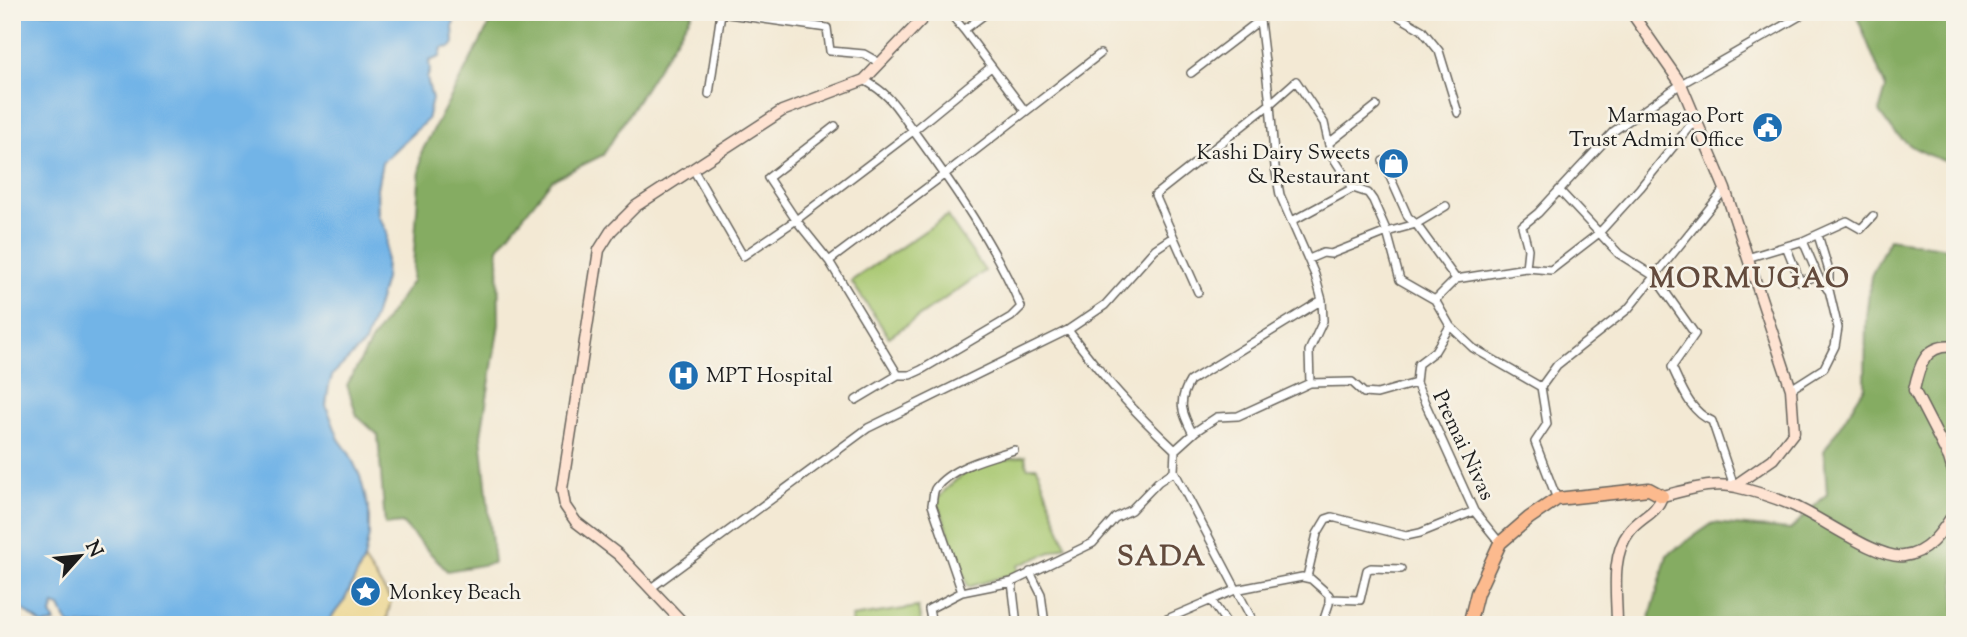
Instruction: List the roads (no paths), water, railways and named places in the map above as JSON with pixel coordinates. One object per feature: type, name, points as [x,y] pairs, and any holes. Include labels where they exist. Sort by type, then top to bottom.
[{"type":"main road","points":[[1469,625],[1478,593],[1500,543],[1557,499],[1649,489],[1662,496]]},
{"type":"street","points":[[685,625],[619,555],[576,522],[565,506],[562,489],[599,250],[611,231],[636,206],[782,111],[864,80],[929,12]]},
{"type":"street","points":[[949,12],[1025,111]]},
{"type":"street","points":[[964,30],[988,12]]},
{"type":"street","points":[[1391,12],[1422,30],[1439,51],[1458,113]]},
{"type":"street","points":[[1631,12],[1681,84],[1698,121],[1725,189],[1791,389],[1794,432],[1773,459],[1734,486]]},
{"type":"street","points":[[1526,268],[1528,249],[1522,226],[1614,131],[1681,84],[1807,12]]},
{"type":"street","points":[[709,94],[721,13],[827,28],[830,51],[864,54],[880,63]]},
{"type":"street","points":[[1191,73],[1259,16]]},
{"type":"street","points":[[1255,625],[1174,471],[1175,450],[1217,417],[1238,416],[1310,383],[1310,351],[1323,321],[1322,300],[1293,221],[1280,195],[1259,16]]},
{"type":"street","points":[[829,261],[1100,54]]},
{"type":"street","points":[[693,169],[743,256],[796,220],[913,131],[990,67]]},
{"type":"street","points":[[856,400],[898,374],[910,375],[921,370],[1011,317],[1021,307],[1002,264],[945,174],[883,90],[864,80]]},
{"type":"street","points":[[1198,292],[1155,195],[1296,81],[1324,123],[1331,154],[1353,188],[1368,193],[1387,232],[1400,280],[1435,300],[1450,326],[1473,348],[1541,387]]},
{"type":"street","points":[[1329,143],[1376,106]]},
{"type":"street","points":[[1435,300],[1456,279],[1526,268],[1551,270],[1599,233],[1689,127],[1698,121]]},
{"type":"street","points":[[835,126],[768,178],[796,220],[829,261],[898,374]]},
{"type":"street","points":[[1383,161],[1408,217],[1456,279]]},
{"type":"street","points":[[1293,221],[1353,188]]},
{"type":"street","points":[[1557,499],[1535,442],[1547,425],[1541,387],[1557,365],[1628,309],[1725,189]]},
{"type":"street","points":[[1559,190],[1619,254],[1654,276],[1695,334],[1672,368],[1691,405],[1700,416],[1712,421],[1734,486]]},
{"type":"street","points":[[1308,259],[1323,253],[1331,254],[1387,232],[1416,224],[1446,206]]},
{"type":"street","points":[[1747,258],[1803,241],[1847,221],[1861,229],[1873,216]]},
{"type":"street","points":[[1791,389],[1824,368],[1835,346],[1838,328],[1829,290],[1829,271],[1818,235]]},
{"type":"street","points":[[652,588],[868,428],[1068,330],[1105,305],[1155,249],[1173,237]]},
{"type":"street","points":[[1803,241],[1818,276],[1829,290]]},
{"type":"street","points":[[1786,246],[1800,281],[1818,276]]},
{"type":"street","points":[[1193,434],[1183,414],[1182,405],[1182,393],[1190,382],[1322,300]]},
{"type":"street","points":[[1416,383],[1418,364],[1434,351],[1450,326]]},
{"type":"street","points":[[1068,330],[1133,411],[1175,450]]},
{"type":"street","points":[[1955,347],[1944,346],[1932,351],[1923,360],[1914,390],[1949,458],[1955,478]]},
{"type":"street","name":"Premai Nivas","points":[[1310,383],[1352,382],[1364,393],[1377,394],[1416,383],[1474,511],[1500,543]]},
{"type":"street","points":[[962,592],[932,505],[934,490],[946,478],[980,459],[1014,450]]},
{"type":"street","points":[[932,625],[929,609],[962,592],[1012,582],[1093,543],[1115,518],[1131,510],[1158,482],[1174,471]]},
{"type":"street","points":[[1617,625],[1617,567],[1621,548],[1629,532],[1659,506],[1662,496],[1716,485],[1734,486],[1793,505],[1882,553],[1903,557],[1922,550],[1939,536],[1955,512]]},
{"type":"street","points":[[1307,578],[1317,534],[1326,519],[1332,517],[1406,536],[1474,511]]},
{"type":"street","points":[[1330,599],[1360,600],[1367,570],[1401,569]]},
{"type":"street","points":[[1030,572],[1041,594],[1045,625]]},
{"type":"street","points":[[1153,625],[1235,590],[1307,578],[1329,595],[1322,625]]},
{"type":"street","points":[[1012,582],[1017,625]]},
{"type":"street","points":[[1211,600],[1227,625]]},
{"type":"water","points":[[12,12],[456,12],[454,43],[451,47],[442,48],[440,57],[429,61],[430,71],[427,78],[432,99],[427,120],[382,162],[377,188],[378,216],[387,232],[385,279],[365,343],[333,374],[329,385],[326,405],[339,439],[360,476],[369,511],[369,535],[364,560],[344,601],[325,625],[70,625],[60,607],[54,605],[51,614],[55,623],[43,625],[12,601]]},
{"type":"place","name":"Marmagao Port Trust Admin Office","points":[[1767,127]]},
{"type":"place","name":"Kashi Dairy Sweets & Restaurant","points":[[1393,164]]},
{"type":"place","name":"MPT Hospital","points":[[683,375]]},
{"type":"place","name":"Monkey Beach","points":[[366,592]]},
{"type":"district","name":"MORMUGAO","points":[[1750,277]]},
{"type":"district","name":"SADA","points":[[1162,555]]}]
